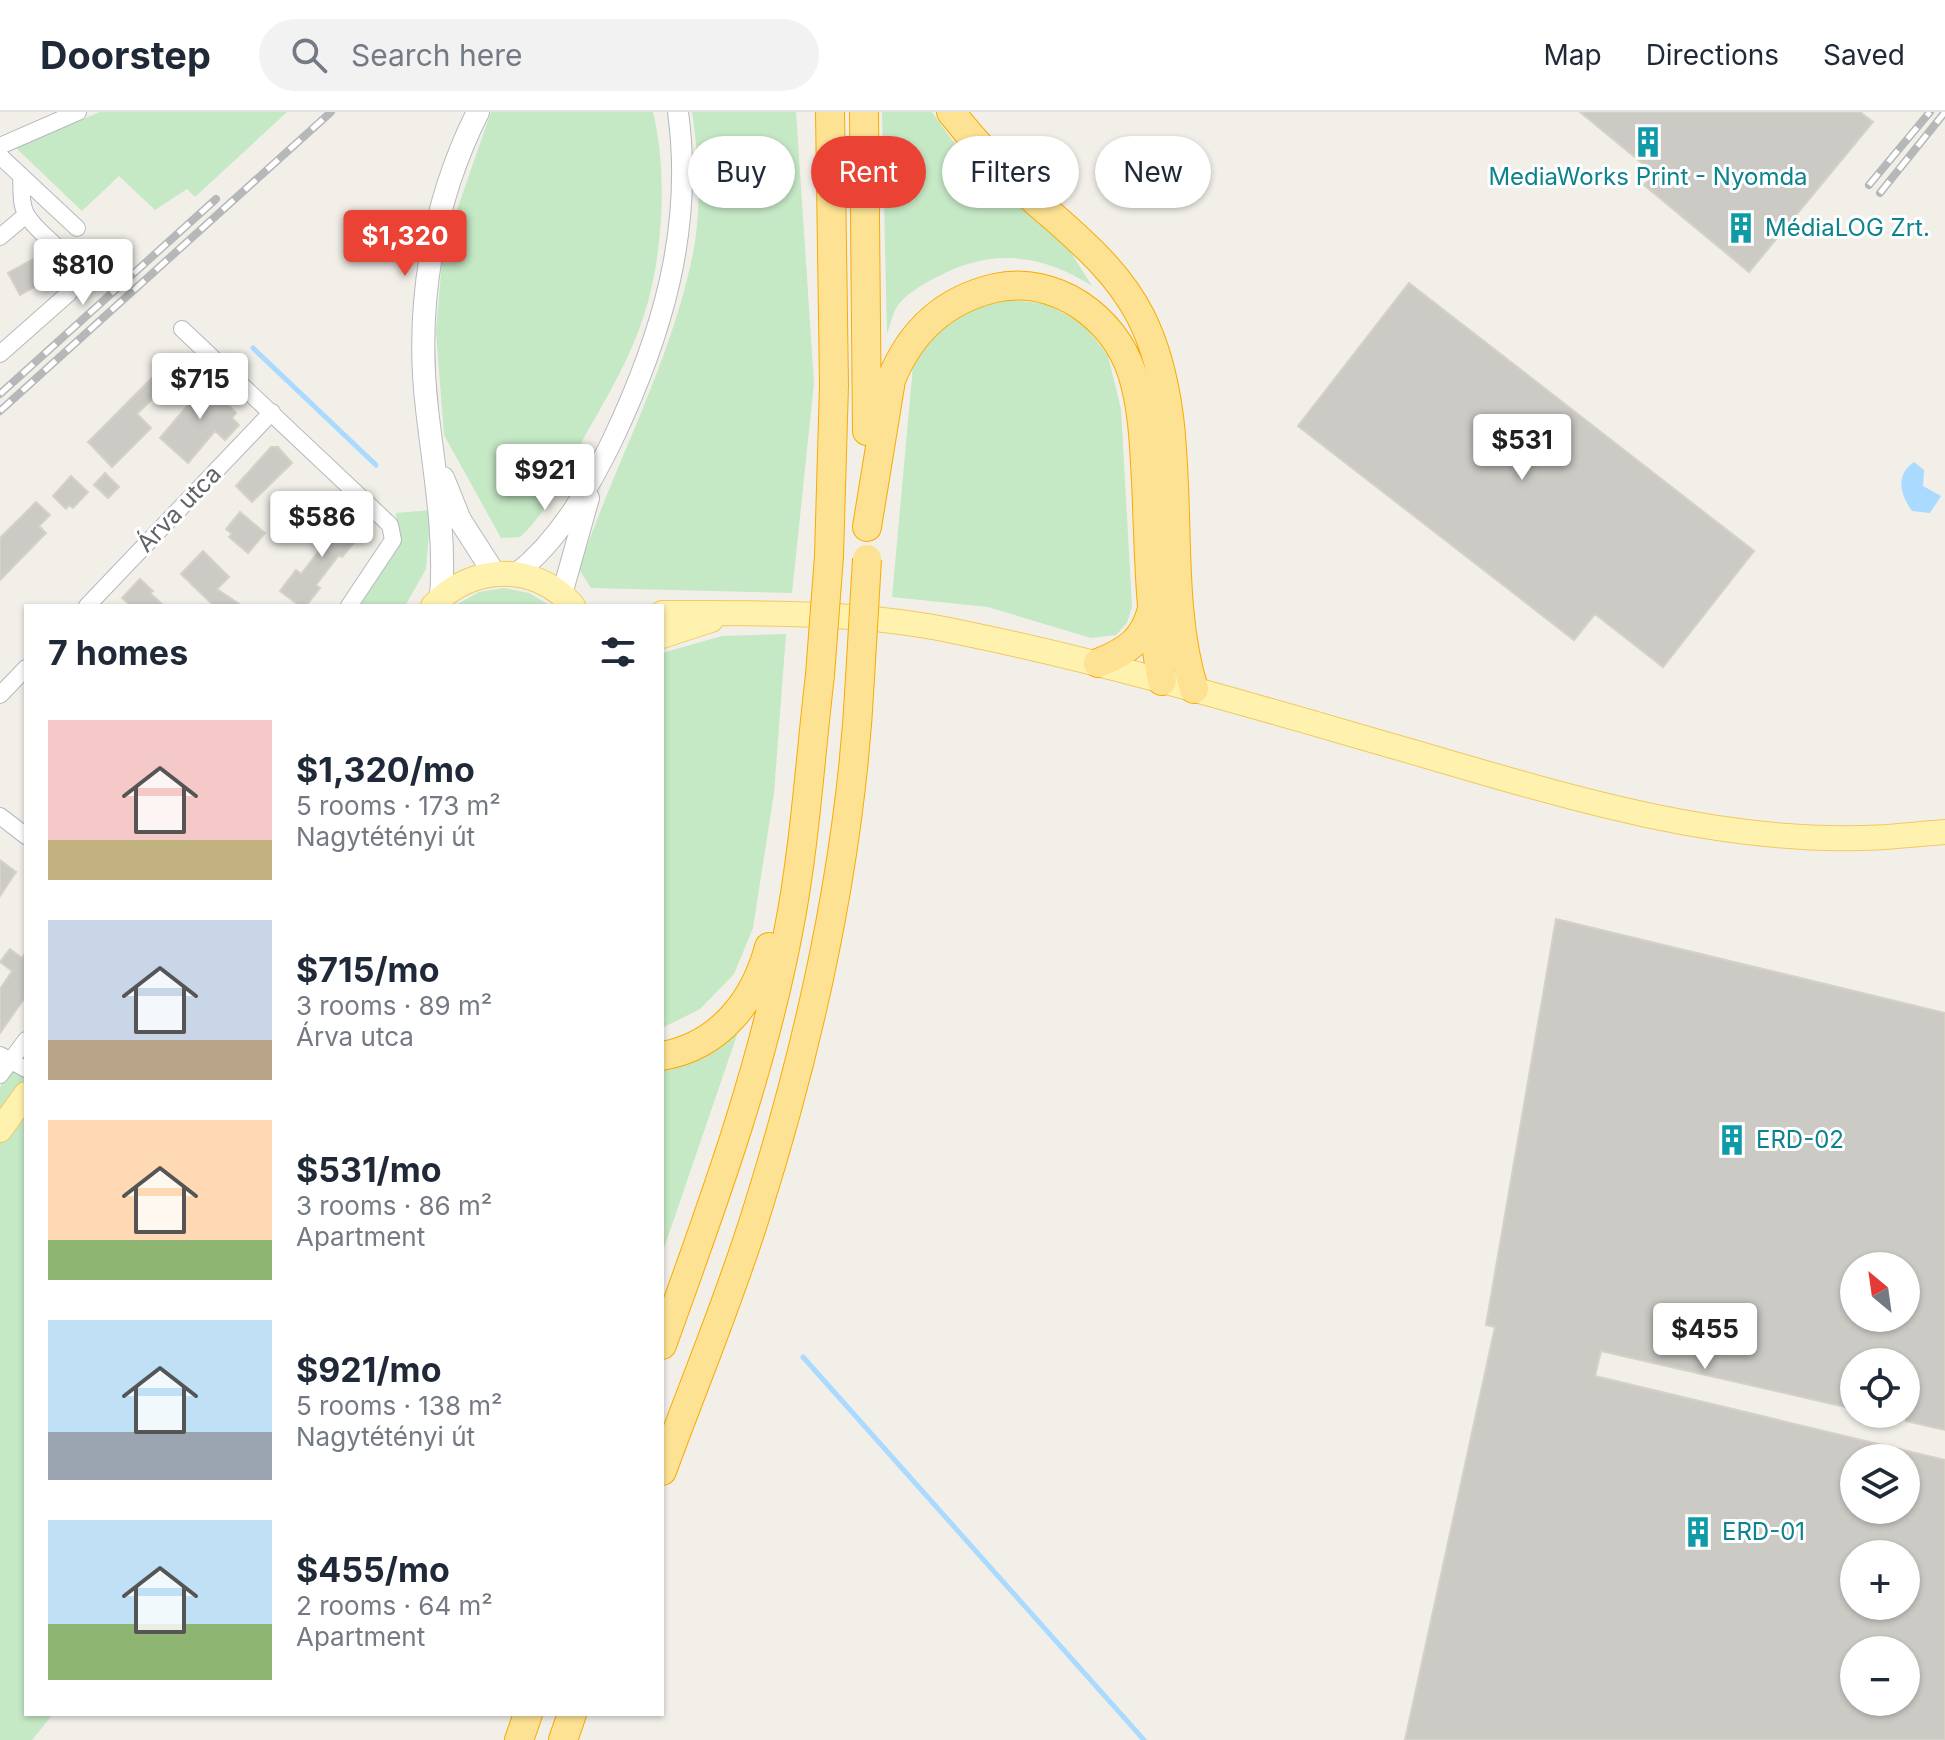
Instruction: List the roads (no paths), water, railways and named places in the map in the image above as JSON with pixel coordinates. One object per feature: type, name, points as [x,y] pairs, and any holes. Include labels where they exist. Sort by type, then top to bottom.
[{"type":"highway","points":[[664,1339],[721,1182],[764,1034],[790,926],[820,675],[829,556],[834,385],[830,112]]},
{"type":"highway","points":[[664,1466],[755,1216],[809,1021],[832,920],[848,823],[867,559],[864,112]]},
{"type":"highway","points":[[951,112],[992,160],[1099,256],[1129,298],[1148,333],[1164,393],[1181,633],[1194,689]]},
{"type":"highway","points":[[867,527],[889,387],[900,357],[916,334],[954,303],[979,292],[1019,286],[1054,292],[1080,304],[1116,340],[1131,369],[1143,426],[1152,608],[1162,681]]},
{"type":"highway","points":[[1098,663],[1136,644],[1146,631],[1152,608]]},
{"type":"highway","points":[[1162,681],[1175,657],[1181,633]]},
{"type":"highway","points":[[664,1056],[683,1051],[720,1029],[752,995],[763,972],[803,823]]},
{"type":"highway","points":[[519,1740],[526,1716]]},
{"type":"highway","points":[[563,1740],[571,1716]]},
{"type":"main road","points":[[437,601],[443,573],[423,351],[426,292],[434,239],[447,187],[478,112]]},
{"type":"main road","points":[[435,458],[460,520],[505,573]]},
{"type":"main road","points":[[437,601],[465,581],[505,573],[541,581],[568,600]]},
{"type":"main road","points":[[664,613],[814,613],[901,621],[1098,663],[1578,797],[1680,821],[1758,832],[1858,839],[1945,832]]},
{"type":"main road","points":[[664,635],[732,613]]},
{"type":"main road","points":[[0,1130],[24,1097]]},
{"type":"street","points":[[0,146],[78,112]]},
{"type":"street","points":[[505,573],[561,528],[596,473],[638,386],[661,323],[676,261],[683,170],[678,112]]},
{"type":"street","points":[[0,156],[77,228]]},
{"type":"street","points":[[0,354],[73,284],[73,270],[65,255],[26,215],[21,176]]},
{"type":"street","points":[[0,237],[26,215]]},
{"type":"street","points":[[182,329],[383,515],[393,532],[388,548],[350,604]]},
{"type":"street","name":"Árva utca","points":[[89,604],[272,412]]},
{"type":"street","points":[[568,600],[596,473]]},
{"type":"street","points":[[0,695],[24,670]]},
{"type":"street","points":[[0,816],[24,834]]},
{"type":"street","points":[[0,1075],[5,1058],[24,1042]]},
{"type":"street","points":[[5,1058],[24,1068]]},
{"type":"water","points":[[1914,462],[1924,470],[1923,486],[1941,496],[1930,513],[1912,511],[1902,491],[1904,473]]},
{"type":"waterway","points":[[253,348],[376,465]]},
{"type":"waterway","points":[[803,1357],[1144,1740]]},
{"type":"railway","points":[[0,411],[331,112]]},
{"type":"railway","points":[[1869,185],[1930,112]]},
{"type":"railway","points":[[1880,193],[1945,112]]},
{"type":"railway","points":[[0,394],[216,199]]},
{"type":"place","name":"MediaWorks Print - Nyomda","points":[[1648,142]]},
{"type":"place","name":"MédiaLOG Zrt.","points":[[1741,228]]},
{"type":"place","name":"ERD-02","points":[[1732,1140]]},
{"type":"place","name":"ERD-01","points":[[1698,1532]]}]
